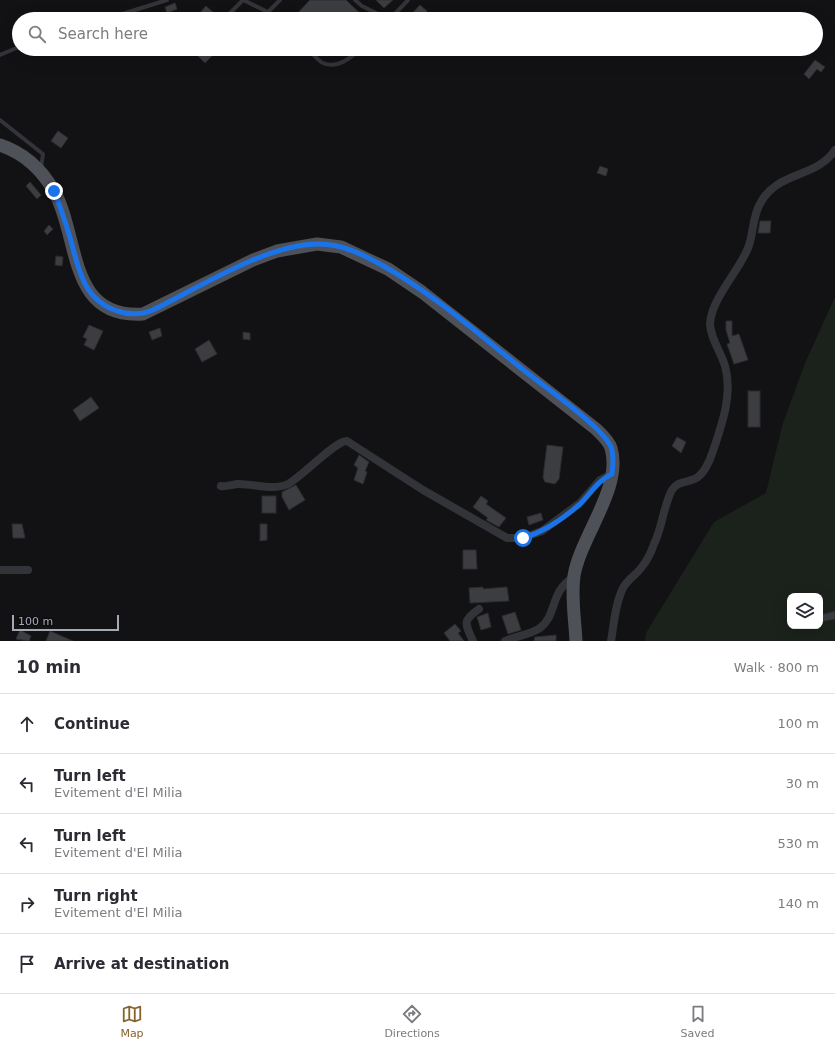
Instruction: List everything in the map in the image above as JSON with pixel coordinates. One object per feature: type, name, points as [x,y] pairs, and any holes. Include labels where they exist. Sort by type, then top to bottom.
[{"type":"main road","points":[[0,145],[22,155],[41,172],[54,191],[62,211],[84,284],[92,296],[102,305],[123,313],[143,314],[253,260],[277,251],[317,244],[341,247],[388,269],[422,292],[591,424],[611,447],[612,474],[606,496],[581,550],[574,577],[576,641]]},
{"type":"street","points":[[611,641],[615,614],[623,588],[645,563],[661,528],[672,490],[679,484],[698,477],[705,469],[713,450],[727,401],[728,384],[724,364],[711,331],[710,322],[720,297],[748,247],[759,204],[769,189],[819,166],[835,150]]},
{"type":"street","points":[[221,486],[238,484],[274,487],[288,484],[338,443],[344,440],[423,490],[492,530],[507,538],[516,539],[531,536],[551,525],[580,503],[600,480],[612,474]]},
{"type":"street","points":[[0,570],[28,570]]},
{"type":"street","points":[[505,641],[539,628],[547,620],[558,590],[564,583],[574,577]]},
{"type":"street","points":[[473,641],[465,624],[466,620],[479,609]]},
{"type":"lane","points":[[128,12],[167,0]]},
{"type":"lane","points":[[231,12],[243,0],[268,12],[280,0]]},
{"type":"lane","points":[[355,0],[362,6],[374,12]]},
{"type":"lane","points":[[396,12],[408,0]]},
{"type":"lane","points":[[0,55],[12,49]]},
{"type":"lane","points":[[316,56],[322,63],[337,64],[345,62],[352,56]]},
{"type":"lane","points":[[0,120],[43,154],[41,172]]},
{"type":"shaded area","points":[[835,297],[835,641],[645,641],[646,633],[714,522],[766,493],[782,426],[805,363]]},
{"type":"building","points":[[310,0],[346,0],[359,12],[299,12]]},
{"type":"building","points":[[376,0],[393,0],[384,8]]},
{"type":"building","points":[[175,3],[177,9],[167,12],[165,7]]},
{"type":"building","points":[[420,5],[427,11],[426,12],[414,12]]},
{"type":"building","points":[[206,6],[213,12],[201,12]]},
{"type":"building","points":[[198,56],[212,56],[205,63]]},
{"type":"building","points":[[815,60],[825,67],[821,72],[817,69],[809,79],[804,74]]},
{"type":"building","points":[[58,131],[68,138],[61,148],[51,141]]},
{"type":"building","points":[[600,166],[608,169],[606,176],[597,173]]},
{"type":"building","points":[[30,182],[41,195],[37,199],[26,186]]},
{"type":"building","points":[[760,221],[771,221],[770,233],[758,233]]},
{"type":"building","points":[[49,225],[53,229],[47,235],[44,231]]},
{"type":"building","points":[[56,256],[63,257],[62,266],[55,265]]},
{"type":"building","points":[[726,321],[732,321],[732,336],[739,334],[748,360],[734,364],[727,344],[730,343],[726,330]]},
{"type":"building","points":[[89,325],[103,331],[94,350],[84,345],[87,339],[83,337]]},
{"type":"building","points":[[160,328],[162,336],[152,340],[149,332]]},
{"type":"building","points":[[243,332],[250,333],[250,340],[243,339]]},
{"type":"building","points":[[209,340],[217,354],[202,362],[195,349]]},
{"type":"building","points":[[748,391],[760,391],[760,427],[748,427]]},
{"type":"building","points":[[91,397],[99,408],[80,421],[73,410]]},
{"type":"building","points":[[677,437],[686,442],[681,453],[672,446]]},
{"type":"building","points":[[547,445],[563,447],[559,479],[555,484],[545,482],[543,477]]},
{"type":"building","points":[[359,455],[369,462],[365,471],[367,472],[363,484],[354,480],[358,468],[354,465]]},
{"type":"building","points":[[296,485],[305,500],[289,510],[282,497],[282,492]]},
{"type":"building","points":[[262,496],[276,496],[276,513],[262,513]]},
{"type":"building","points":[[481,496],[488,501],[486,504],[506,518],[499,527],[486,520],[488,518],[473,507]]},
{"type":"building","points":[[541,513],[543,520],[529,525],[527,517]]},
{"type":"building","points":[[12,524],[22,524],[25,538],[13,538]]},
{"type":"building","points":[[260,524],[267,524],[267,540],[260,541]]},
{"type":"building","points":[[463,550],[476,550],[477,569],[463,569]]},
{"type":"building","points":[[483,587],[483,589],[507,587],[509,601],[470,603],[469,588]]},
{"type":"building","points":[[835,611],[835,619],[823,621],[823,614]]},
{"type":"building","points":[[515,612],[521,630],[508,634],[502,616]]},
{"type":"building","points":[[488,613],[491,627],[481,630],[477,617]]},
{"type":"building","points":[[455,624],[461,631],[458,633],[464,641],[450,641],[444,633]]},
{"type":"building","points":[[20,630],[31,636],[29,641],[16,639]]},
{"type":"building","points":[[50,631],[73,641],[46,641]]},
{"type":"building","points":[[556,635],[556,641],[534,641],[535,637]]},
{"type":"route","points":[[54,191],[62,211],[80,276],[84,284],[92,296],[102,305],[123,313],[143,314],[253,260],[277,251],[301,245],[328,244],[365,256],[388,269],[422,292],[562,400],[596,429],[611,447],[612,474],[600,480],[580,503],[564,516],[531,536],[523,538]]}]
